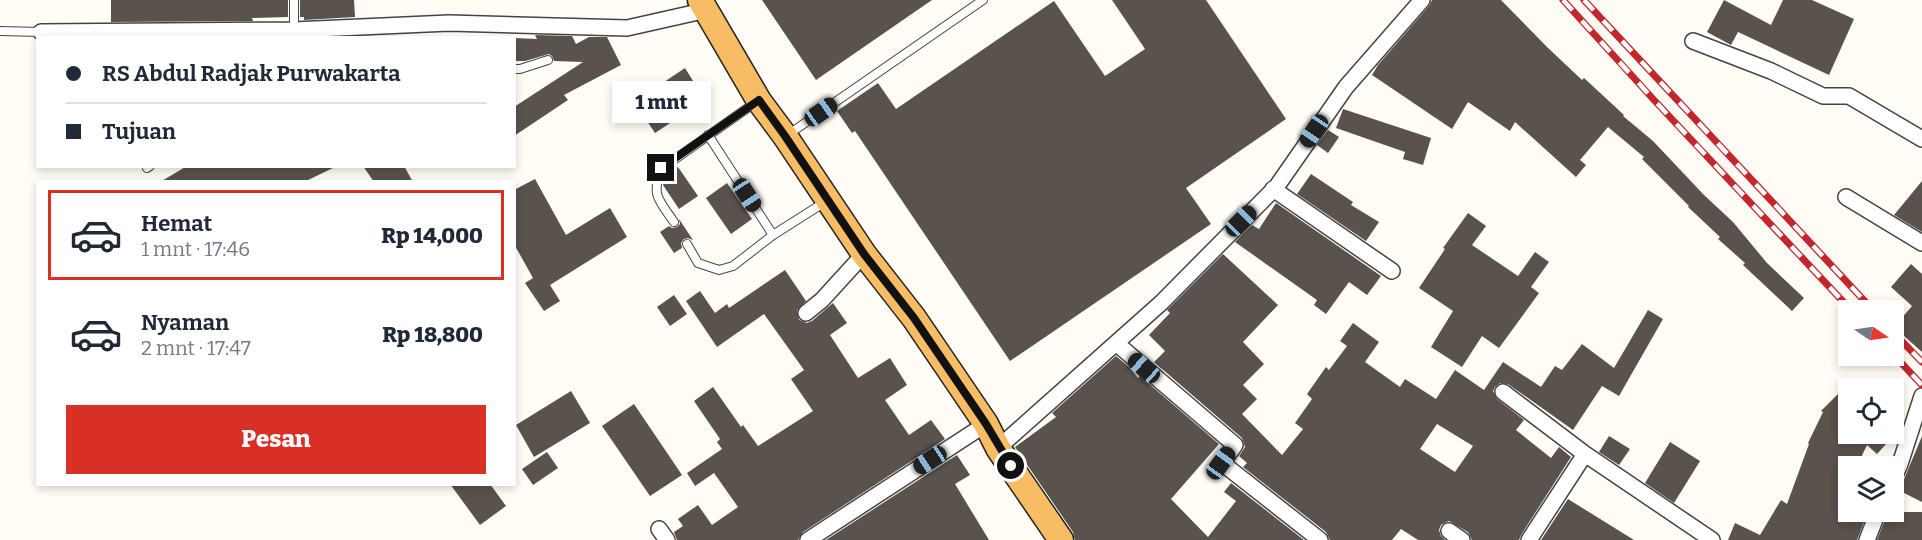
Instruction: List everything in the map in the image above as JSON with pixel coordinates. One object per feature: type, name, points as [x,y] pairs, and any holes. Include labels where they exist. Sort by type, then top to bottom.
[{"type":"highway","points":[[704,5],[759,100],[864,254],[914,318],[1061,540]]},
{"type":"street","points":[[998,448],[1161,303],[1273,189],[1346,87],[1422,0]]},
{"type":"street","points":[[41,32],[210,34],[449,23],[609,29],[627,28],[704,5]]},
{"type":"street","points":[[1693,41],[1771,71],[1823,96],[1849,96],[1922,139]]},
{"type":"street","points":[[1273,189],[1392,271]]},
{"type":"street","points":[[1846,197],[1922,243]]},
{"type":"street","points":[[806,313],[822,300],[864,254]]},
{"type":"street","points":[[1116,343],[1235,445],[1221,463],[1320,540]]},
{"type":"street","points":[[1503,392],[1586,454],[1712,540]]},
{"type":"street","points":[[1903,456],[1921,407]]},
{"type":"street","points":[[808,540],[986,424]]},
{"type":"street","points":[[1529,540],[1586,454]]},
{"type":"street","points":[[1867,540],[1874,522]]},
{"type":"street","points":[[1449,531],[1462,540]]},
{"type":"lane","points":[[294,0],[294,30]]},
{"type":"lane","points":[[785,136],[983,0]]},
{"type":"lane","points":[[0,32],[41,32]]},
{"type":"lane","points":[[516,68],[548,60]]},
{"type":"lane","points":[[674,222],[657,197],[656,186],[661,168],[759,100]]},
{"type":"lane","points":[[708,135],[773,235]]},
{"type":"lane","points":[[687,244],[698,263],[719,270],[725,269],[734,266],[773,235],[828,200]]},
{"type":"building","points":[[111,0],[288,0],[288,17],[252,18],[253,21],[111,22]]},
{"type":"building","points":[[300,0],[354,0],[355,17],[304,20],[304,17],[300,17]]},
{"type":"building","points":[[762,0],[932,0],[816,80]]},
{"type":"building","points":[[1112,0],[1206,0],[1286,119],[1186,188],[1211,224],[1010,361],[855,131],[852,133],[837,111],[878,83],[896,109],[1054,1],[1105,76],[1145,49]]},
{"type":"building","points":[[1432,0],[1501,0],[1582,80],[1584,78],[1653,141],[1733,222],[1767,263],[1804,298],[1792,311],[1718,239],[1720,237],[1642,159],[1644,157],[1608,127],[1580,160],[1586,165],[1576,177],[1515,122],[1510,131],[1468,102],[1452,129],[1372,75]]},
{"type":"building","points":[[1724,0],[1771,25],[1783,0],[1812,0],[1854,19],[1829,75],[1738,32],[1731,45],[1707,32]]},
{"type":"building","points":[[535,35],[572,36],[576,44],[589,37],[607,37],[621,65],[564,95],[568,100],[516,135],[516,106],[583,62],[554,61],[549,54],[525,61],[516,61],[516,38],[537,39]]},
{"type":"building","points":[[685,68],[705,100],[655,133],[641,112],[653,104],[646,94]]},
{"type":"building","points":[[1343,109],[1431,138],[1423,165],[1403,159],[1405,152],[1336,128]]},
{"type":"building","points":[[1328,130],[1339,137],[1328,153],[1317,145]]},
{"type":"building","points":[[678,167],[698,196],[679,209],[663,185],[665,175]]},
{"type":"building","points":[[184,168],[333,168],[308,180],[163,180]]},
{"type":"building","points":[[364,168],[405,168],[412,180],[373,180]]},
{"type":"building","points":[[1311,174],[1353,202],[1351,205],[1379,222],[1366,241],[1297,194]]},
{"type":"building","points":[[535,179],[566,235],[610,208],[627,237],[550,285],[560,301],[544,311],[525,283],[533,278],[516,248],[516,189]]},
{"type":"building","points":[[1922,181],[1922,232],[1894,215]]},
{"type":"building","points":[[727,183],[752,219],[731,234],[706,198]]},
{"type":"building","points":[[1276,203],[1381,276],[1367,295],[1349,282],[1326,314],[1314,305],[1317,300],[1235,242],[1252,225],[1259,229]]},
{"type":"building","points":[[1468,213],[1486,226],[1472,245],[1518,276],[1535,252],[1549,262],[1531,287],[1539,293],[1499,348],[1482,336],[1462,367],[1431,347],[1453,311],[1419,288]]},
{"type":"building","points":[[679,219],[693,240],[684,239],[681,243],[682,248],[674,253],[660,232],[669,226],[677,227],[680,224]]},
{"type":"building","points":[[1223,254],[1278,305],[1243,342],[1264,364],[1243,385],[1257,399],[1242,414],[1282,455],[1303,429],[1295,423],[1312,399],[1307,394],[1326,367],[1329,370],[1347,346],[1340,341],[1353,323],[1379,342],[1365,362],[1400,387],[1405,379],[1436,399],[1455,370],[1484,390],[1503,362],[1541,387],[1555,366],[1562,370],[1582,344],[1614,368],[1648,310],[1663,319],[1619,396],[1602,386],[1573,430],[1508,384],[1500,383],[1495,387],[1493,391],[1497,399],[1524,420],[1516,430],[1551,458],[1559,447],[1571,457],[1519,540],[1472,540],[1468,532],[1449,521],[1441,525],[1439,530],[1445,540],[1418,540],[1401,529],[1392,540],[1330,540],[1326,532],[1243,467],[1247,463],[1239,456],[1245,447],[1242,438],[1154,362],[1165,351],[1149,335],[1170,313],[1167,310]],"holes":[[[1437,424],[1473,446],[1455,472],[1420,449]]]},
{"type":"building","points":[[1911,264],[1922,274],[1922,352],[1904,336],[1904,315],[1912,306],[1891,287]]},
{"type":"building","points":[[785,270],[806,301],[797,310],[799,320],[807,323],[812,321],[833,303],[847,323],[830,335],[858,378],[890,358],[907,385],[885,400],[909,435],[931,420],[945,439],[803,532],[798,540],[677,540],[674,532],[683,526],[678,519],[698,505],[712,525],[738,507],[714,473],[695,486],[687,473],[722,449],[717,442],[720,439],[694,401],[713,387],[741,427],[743,425],[758,446],[813,411],[791,379],[804,370],[764,314],[717,347],[686,301],[700,291],[715,313],[727,304],[729,308]]},
{"type":"building","points":[[674,295],[687,314],[670,326],[657,307]]},
{"type":"building","points":[[1116,356],[1138,378],[1140,376],[1219,444],[1171,499],[1208,537],[1236,501],[1224,492],[1231,483],[1304,540],[1075,540],[1073,532],[1015,447],[1056,417],[1052,413]]},
{"type":"building","points":[[571,391],[590,423],[534,457],[516,425]]},
{"type":"building","points":[[1838,394],[1838,444],[1886,444],[1877,454],[1867,445],[1862,456],[1838,456],[1838,522],[1864,522],[1857,540],[1728,540],[1735,523],[1760,535],[1781,500],[1787,504],[1808,443],[1823,412],[1821,411]]},
{"type":"building","points":[[634,404],[682,475],[650,496],[602,426]]},
{"type":"building","points":[[1609,436],[1630,449],[1619,465],[1599,452]]},
{"type":"building","points":[[1922,436],[1922,502],[1904,493],[1904,479]]},
{"type":"building","points":[[1670,442],[1700,461],[1674,503],[1645,483]]},
{"type":"building","points":[[547,452],[558,468],[533,485],[522,469]]},
{"type":"building","points":[[957,455],[970,475],[955,484],[989,540],[826,540]]},
{"type":"building","points":[[451,486],[491,486],[506,506],[480,525]]},
{"type":"building","points":[[1568,499],[1634,540],[1541,540]]},
{"type":"building","points":[[1904,512],[1922,512],[1922,540],[1877,540],[1884,522],[1904,522]]},
{"type":"railway","points":[[1563,0],[1842,300]]},
{"type":"railway","points":[[1584,0],[1864,300]]},
{"type":"railway","points":[[1904,343],[1922,362]]},
{"type":"railway","points":[[1904,366],[1922,385]]},
{"type":"route","points":[[661,168],[759,100],[864,254],[914,318],[986,424],[998,448],[1011,466]]}]
